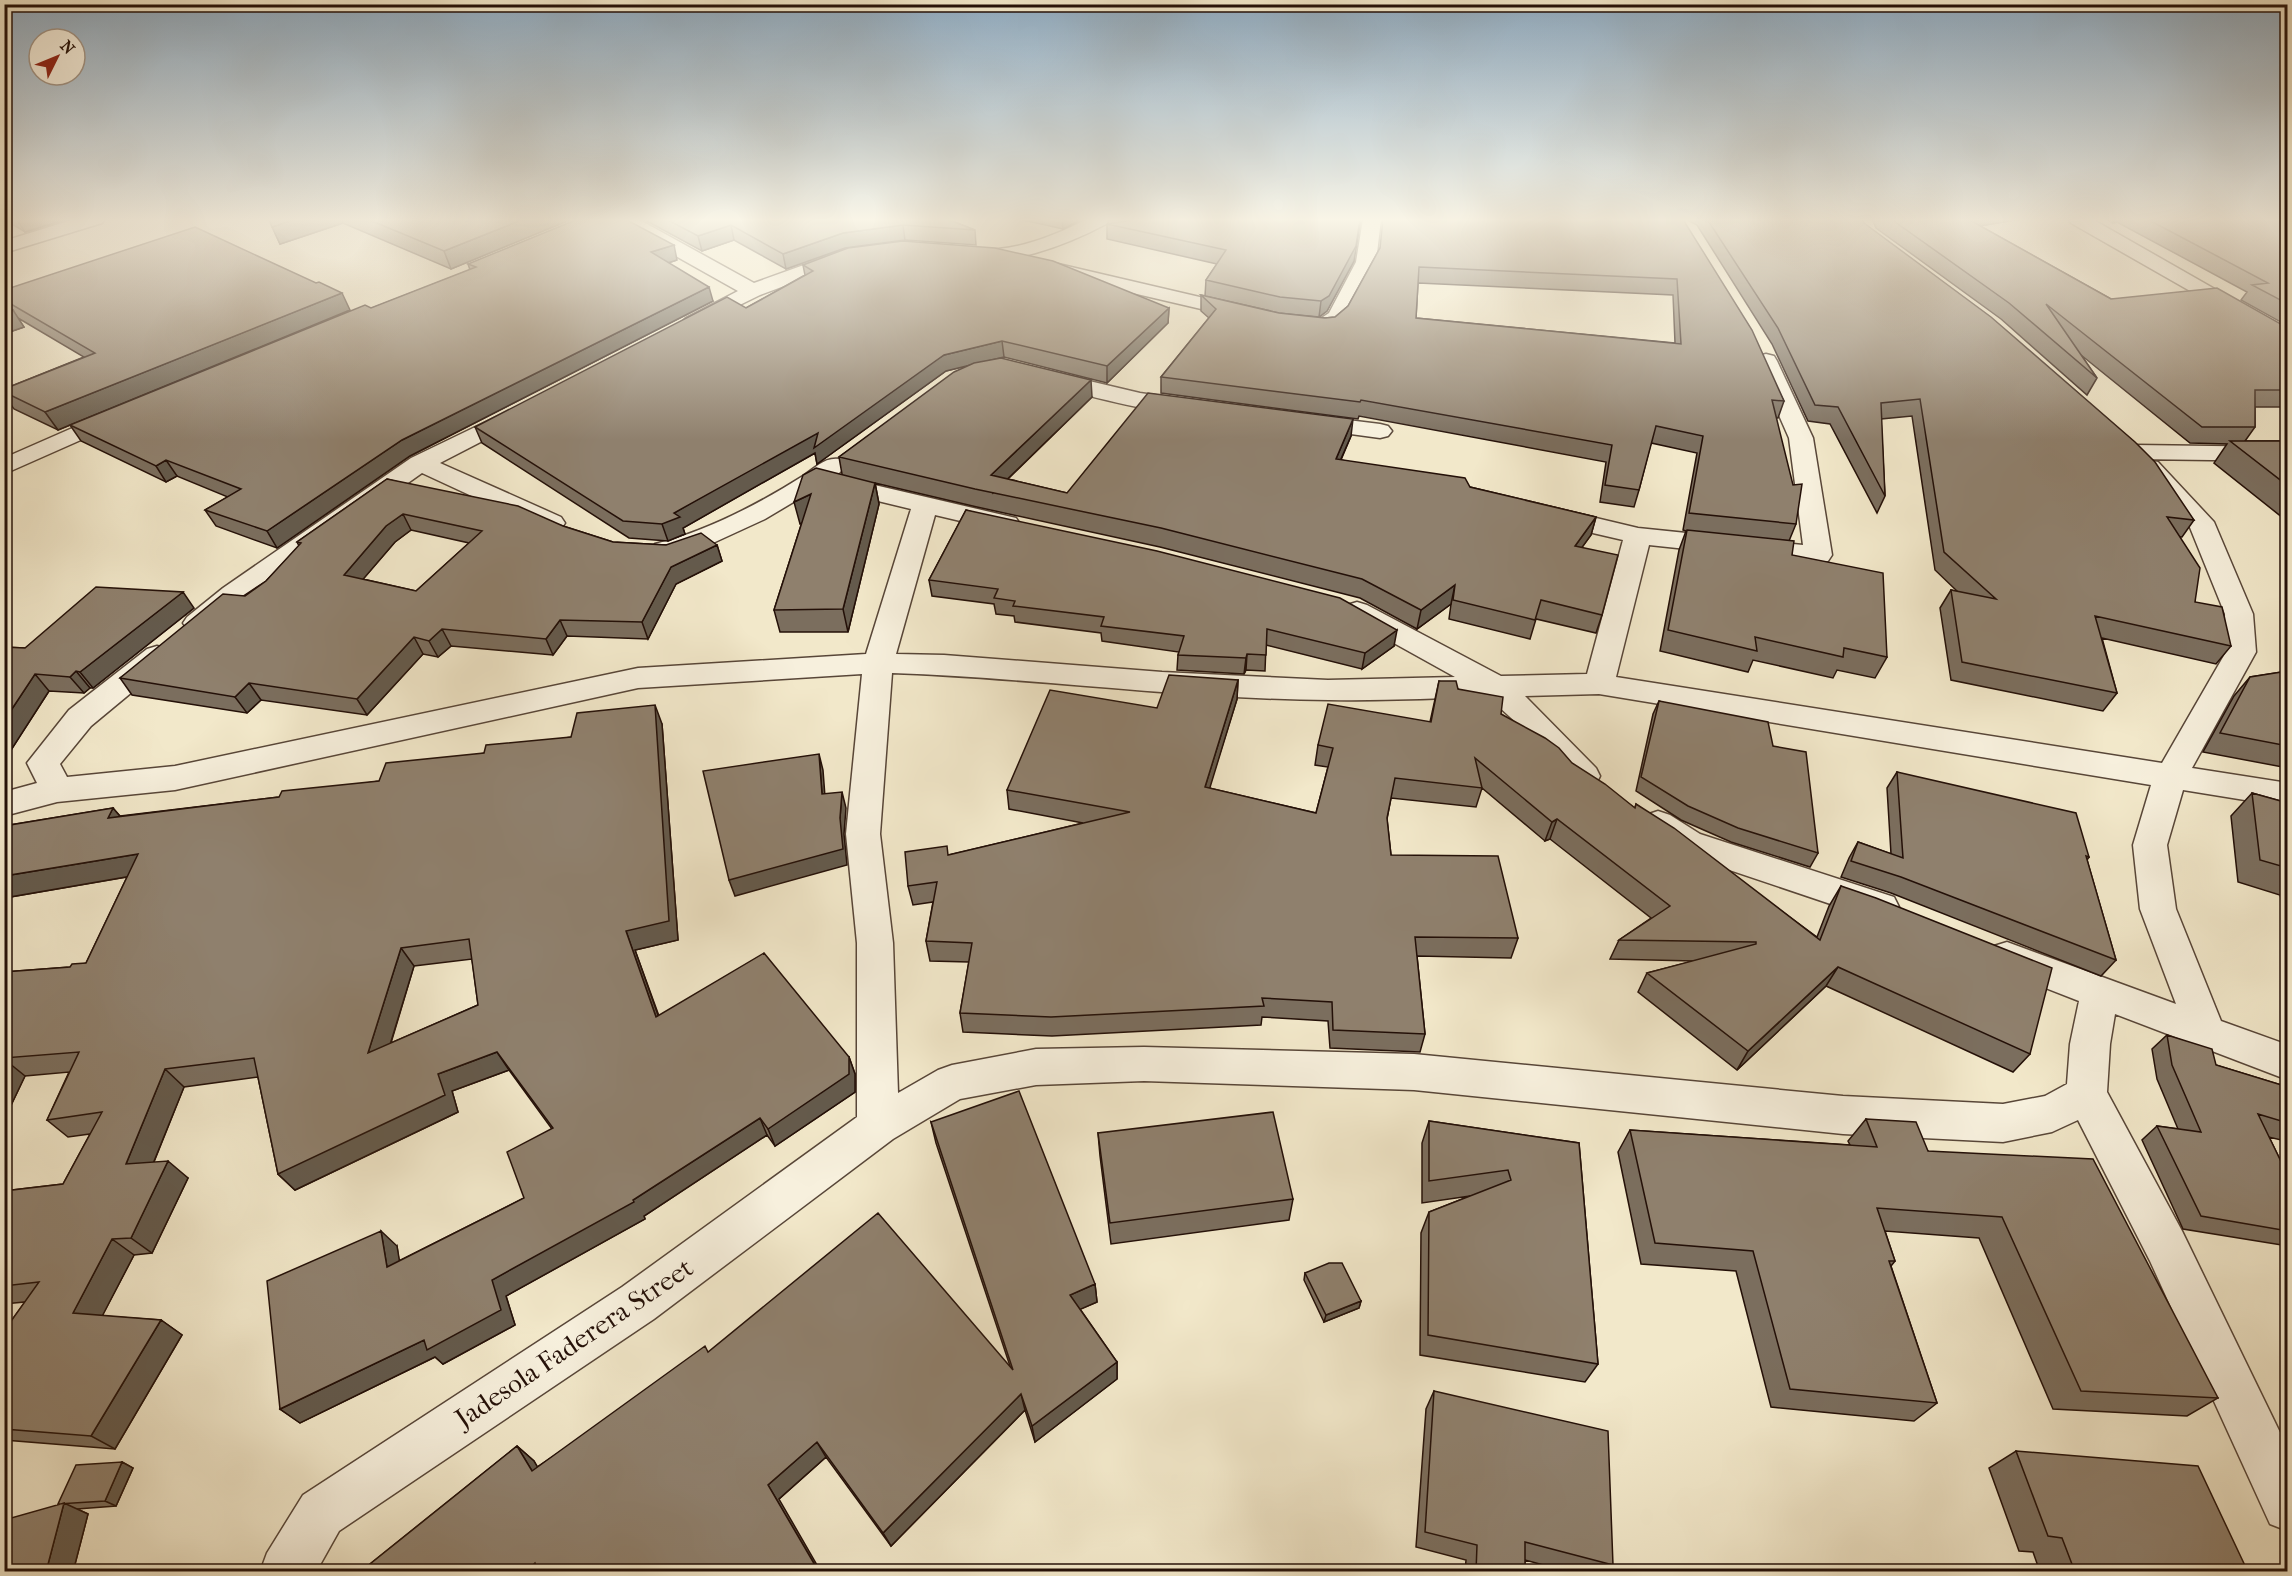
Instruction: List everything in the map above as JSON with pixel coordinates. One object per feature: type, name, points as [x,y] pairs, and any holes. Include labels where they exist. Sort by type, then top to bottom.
[{"type":"street","points":[[669,335],[750,293]]},
{"type":"street","points":[[1159,293],[1268,318],[1324,326],[1337,317],[1350,293]]},
{"type":"street","points":[[2207,293],[2255,320]]},
{"type":"street","points":[[1522,509],[1638,536],[1818,555],[1801,438],[1756,341]]},
{"type":"street","points":[[1024,372],[1140,400],[1208,409]]},
{"type":"street","points":[[57,790],[43,763],[80,718],[233,594],[420,464],[543,400]]},
{"type":"street","points":[[4,467],[81,430],[136,408]]},
{"type":"street","points":[[1288,419],[1380,431]]},
{"type":"street","points":[[2205,1030],[2158,909],[2150,845],[2170,777],[2241,652],[2239,614],[2201,522],[2126,444],[2288,453]]},
{"type":"street","points":[[640,549],[671,550],[723,531],[817,479],[854,451]]},
{"type":"street","points":[[420,464],[579,534]]},
{"type":"street","points":[[817,479],[925,507],[1037,531]]},
{"type":"street","points":[[878,1126],[874,943],[862,834],[878,663],[925,507]]},
{"type":"street","points":[[1599,684],[1638,536]]},
{"type":"street","points":[[1327,601],[1349,606],[1495,686],[1531,718],[1578,773],[1608,792]]},
{"type":"street","points":[[4,804],[57,790],[175,778],[638,678],[878,663],[944,665],[1162,682],[1328,690],[1599,684],[2288,795]]},
{"type":"street","points":[[1638,811],[1688,843],[1908,918]]},
{"type":"street","points":[[1983,948],[2288,1063]]},
{"type":"street","points":[[2100,994],[2090,1044],[2086,1094],[2166,1246],[2288,1506]]},
{"type":"street","name":"Jadesola Faderera Street","points":[[286,1572],[321,1513],[638,1303],[878,1126],[952,1083],[1036,1067],[1144,1064],[1414,1072],[1843,1115],[2003,1123],[2052,1113],[2086,1094]]},
{"type":"building","points":[[4,293],[342,293],[45,412],[4,392],[4,389],[95,353],[4,300]]},
{"type":"building","points":[[411,293],[698,293],[402,440],[267,531],[205,510],[241,489],[166,460],[156,466],[70,425],[365,305],[371,308]]},
{"type":"building","points":[[774,293],[1131,293],[1169,308],[1107,366],[1002,341],[944,355],[814,448],[818,433],[674,513],[680,517],[662,524],[623,521],[475,427],[727,297],[746,308]]},
{"type":"building","points":[[1261,293],[1331,293],[1321,301]]},
{"type":"building","points":[[1355,293],[1417,293],[1416,318],[1681,344],[1678,293],[1729,293],[1752,330],[1784,401],[1772,400],[1793,485],[1802,484],[1796,524],[1689,513],[1703,436],[1656,426],[1639,490],[1605,485],[1612,445],[1361,400],[1360,402],[1161,377],[1216,309],[1201,295],[1279,313],[1325,318],[1335,317],[1348,306]]},
{"type":"building","points":[[1755,293],[1958,293],[1991,317],[2155,462],[2194,520],[2167,517],[2200,568],[2195,602],[2222,607],[2231,646],[2095,616],[2117,693],[1962,662],[1951,590],[1996,599],[1944,552],[1920,399],[1881,403],[1885,496],[1838,407],[1815,405],[1778,328]]},
{"type":"building","points":[[1994,293],[2099,293],[2111,299],[2173,293],[2225,293],[2288,328],[2288,390],[2255,390],[2255,427],[2202,427],[2046,304],[2097,378]]},
{"type":"building","points":[[2266,293],[2288,293],[2288,304]]},
{"type":"building","points":[[4,303],[13,310],[4,313]]},
{"type":"building","points":[[1001,358],[1091,380],[991,475],[1067,493],[1148,393],[1353,419],[1336,459],[1465,478],[1470,487],[1596,517],[1575,546],[1618,555],[1602,615],[1541,600],[1535,620],[1453,600],[1455,585],[1421,610],[1362,579],[1161,528],[975,489],[839,457],[954,372],[974,363]]},
{"type":"building","points":[[2230,441],[2288,441],[2288,486]]},
{"type":"building","points":[[816,468],[875,483],[843,609],[774,610],[811,494],[794,502],[803,475]]},
{"type":"building","points":[[387,479],[518,506],[563,526],[613,542],[666,545],[701,533],[717,545],[671,567],[642,622],[560,620],[546,639],[442,629],[429,641],[414,637],[357,699],[249,683],[235,697],[120,678],[223,594],[245,596],[266,581],[301,543],[297,542]],"holes":[[[403,514],[482,531],[416,591],[344,575],[386,526]]]},
{"type":"building","points":[[966,510],[1157,551],[1340,598],[1397,630],[1365,653],[1267,629],[1266,655],[1247,654],[1246,658],[1178,655],[1184,636],[1101,626],[1104,617],[1013,606],[1015,601],[994,598],[998,589],[929,580]]},
{"type":"building","points":[[1687,530],[1794,541],[1792,555],[1883,573],[1887,657],[1844,648],[1843,657],[1755,637],[1757,651],[1668,630]]},
{"type":"building","points":[[96,587],[183,592],[80,672],[76,671],[70,677],[35,674],[4,721],[4,647],[25,648]]},
{"type":"building","points":[[2288,671],[2288,746],[2220,733],[2250,677]]},
{"type":"building","points":[[1169,675],[1238,680],[1205,787],[1316,813],[1333,748],[1318,745],[1328,704],[1431,722],[1439,681],[1456,681],[1458,689],[1503,697],[1501,714],[1545,738],[1559,748],[1572,763],[1605,784],[1635,808],[1636,804],[1674,828],[1820,940],[1841,886],[2052,968],[2030,1054],[1838,967],[1748,1051],[1647,973],[1756,944],[1756,942],[1619,940],[1670,906],[1557,819],[1552,822],[1475,758],[1482,788],[1395,778],[1387,818],[1391,855],[1498,856],[1518,938],[1415,937],[1425,1034],[1333,1030],[1332,1002],[1262,998],[1264,1006],[1051,1017],[960,1013],[972,943],[926,941],[937,882],[908,886],[905,852],[947,846],[948,855],[1130,812],[1007,790],[1050,690],[1157,708]]},
{"type":"building","points":[[1659,701],[1768,722],[1773,746],[1806,752],[1818,853],[1738,828],[1688,806],[1641,777]]},
{"type":"building","points":[[655,705],[669,921],[626,931],[656,1017],[764,953],[849,1057],[849,1074],[768,1129],[760,1118],[633,1200],[634,1202],[492,1280],[501,1310],[427,1350],[424,1340],[280,1409],[267,1281],[381,1231],[387,1267],[524,1198],[507,1152],[553,1128],[497,1052],[438,1074],[445,1095],[278,1174],[254,1058],[165,1069],[126,1164],[168,1161],[131,1238],[112,1239],[73,1313],[161,1320],[91,1436],[4,1429],[4,1331],[39,1282],[4,1286],[4,1191],[63,1184],[102,1112],[47,1120],[79,1052],[4,1058],[4,972],[70,967],[72,964],[86,963],[138,854],[4,876],[4,826],[113,808],[108,818],[279,797],[282,791],[379,781],[386,763],[484,753],[486,745],[571,737],[577,713]],"holes":[[[469,939],[478,1005],[368,1053],[401,948]]]},
{"type":"building","points":[[819,754],[822,794],[842,792],[840,818],[843,849],[729,880],[703,771]]},
{"type":"building","points":[[1897,772],[2076,813],[2116,960],[1901,877],[1851,861],[1858,842],[1903,858]]},
{"type":"building","points":[[2252,793],[2288,803],[2288,868],[2260,860]]},
{"type":"building","points":[[2167,1035],[2212,1049],[2216,1065],[2288,1087],[2288,1123],[2258,1114],[2288,1176],[2288,1231],[2201,1216],[2157,1126],[2201,1132],[2172,1065]]},
{"type":"building","points":[[1019,1091],[1095,1284],[1070,1295],[1117,1362],[1032,1426],[1021,1394],[883,1533],[817,1442],[768,1485],[819,1572],[539,1572],[535,1563],[525,1572],[360,1572],[517,1446],[532,1471],[705,1346],[708,1352],[878,1213],[1013,1370],[931,1122]]},
{"type":"building","points":[[1273,1112],[1293,1199],[1110,1223],[1098,1133]]},
{"type":"building","points":[[1866,1119],[1916,1122],[1928,1151],[2093,1159],[2218,1398],[2081,1391],[2002,1217],[1877,1208],[1895,1261],[1889,1261],[1937,1403],[1790,1389],[1753,1251],[1655,1243],[1630,1130],[1877,1147]]},
{"type":"building","points":[[1429,1121],[1579,1143],[1598,1364],[1428,1335],[1429,1212],[1511,1180],[1508,1170],[1429,1181]]},
{"type":"building","points":[[1329,1263],[1342,1263],[1361,1301],[1326,1315],[1305,1273]]},
{"type":"building","points":[[1434,1391],[1608,1431],[1613,1565],[1525,1542],[1525,1572],[1476,1572],[1477,1545],[1425,1532]]},
{"type":"building","points":[[2016,1451],[2198,1466],[2248,1572],[2075,1572],[2062,1538],[2048,1536]]},
{"type":"building","points":[[122,1462],[105,1501],[58,1504],[76,1465]]},
{"type":"building","points":[[64,1503],[46,1572],[4,1572],[4,1520]]}]
